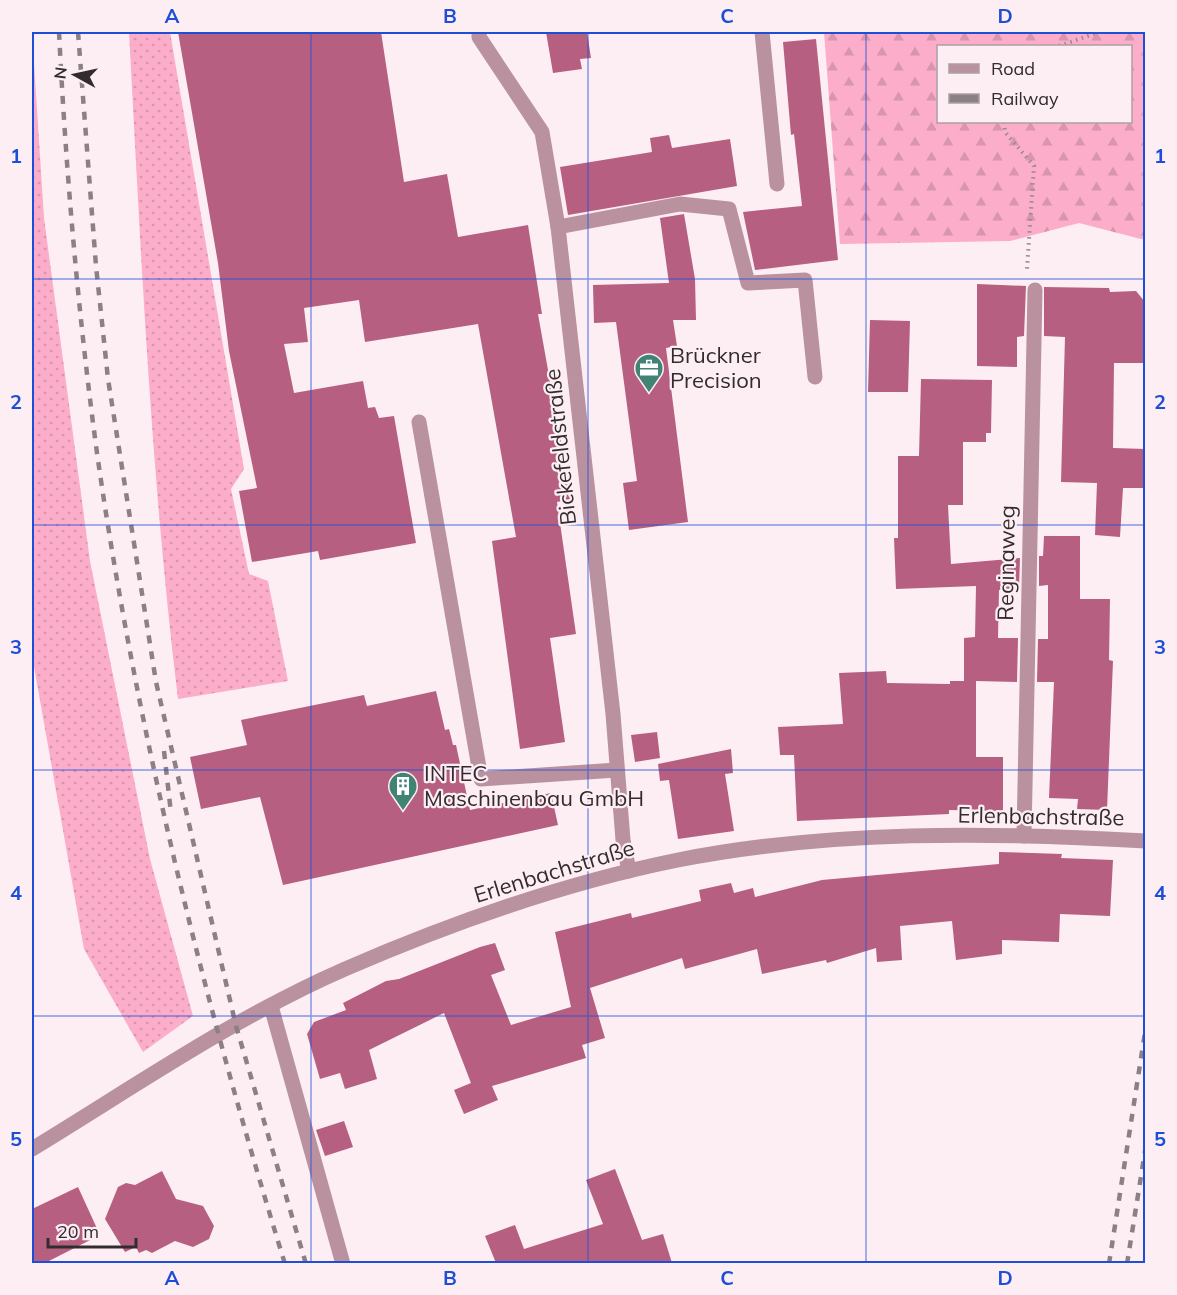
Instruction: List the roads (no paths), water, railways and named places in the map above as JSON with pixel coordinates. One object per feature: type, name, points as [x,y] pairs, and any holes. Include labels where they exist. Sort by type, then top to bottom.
[{"type":"street","points":[[762,32],[777,184]]},
{"type":"street","name":"Bickefeldstraße","points":[[479,34],[542,132],[558,227],[629,871]]},
{"type":"street","points":[[558,227],[680,204],[729,209],[748,283],[806,280],[815,377]]},
{"type":"street","name":"Reginaweg","points":[[1024,836],[1035,290]]},
{"type":"street","points":[[419,422],[481,779],[617,770]]},
{"type":"street","name":"Erlenbachstraße","points":[[32,1149],[271,1006],[344,969],[491,912],[629,871],[727,852],[857,838],[1024,836],[1146,840]]},
{"type":"street","points":[[271,1006],[343,1263]]},
{"type":"railway","points":[[59,32],[69,190],[84,348],[97,453],[131,658],[175,862],[200,963],[285,1264]]},
{"type":"railway","points":[[78,32],[96,266],[108,379],[156,682],[236,1026],[306,1264]]},
{"type":"railway","points":[[164,751],[171,813]]},
{"type":"railway","points":[[1109,1264],[1146,1026]]},
{"type":"railway","points":[[1127,1264],[1146,1145]]},
{"type":"place","name":"Brückner Precision","points":[[649,394]]},
{"type":"place","name":"INTEC Maschinenbau GmbH","points":[[403,812]]}]
